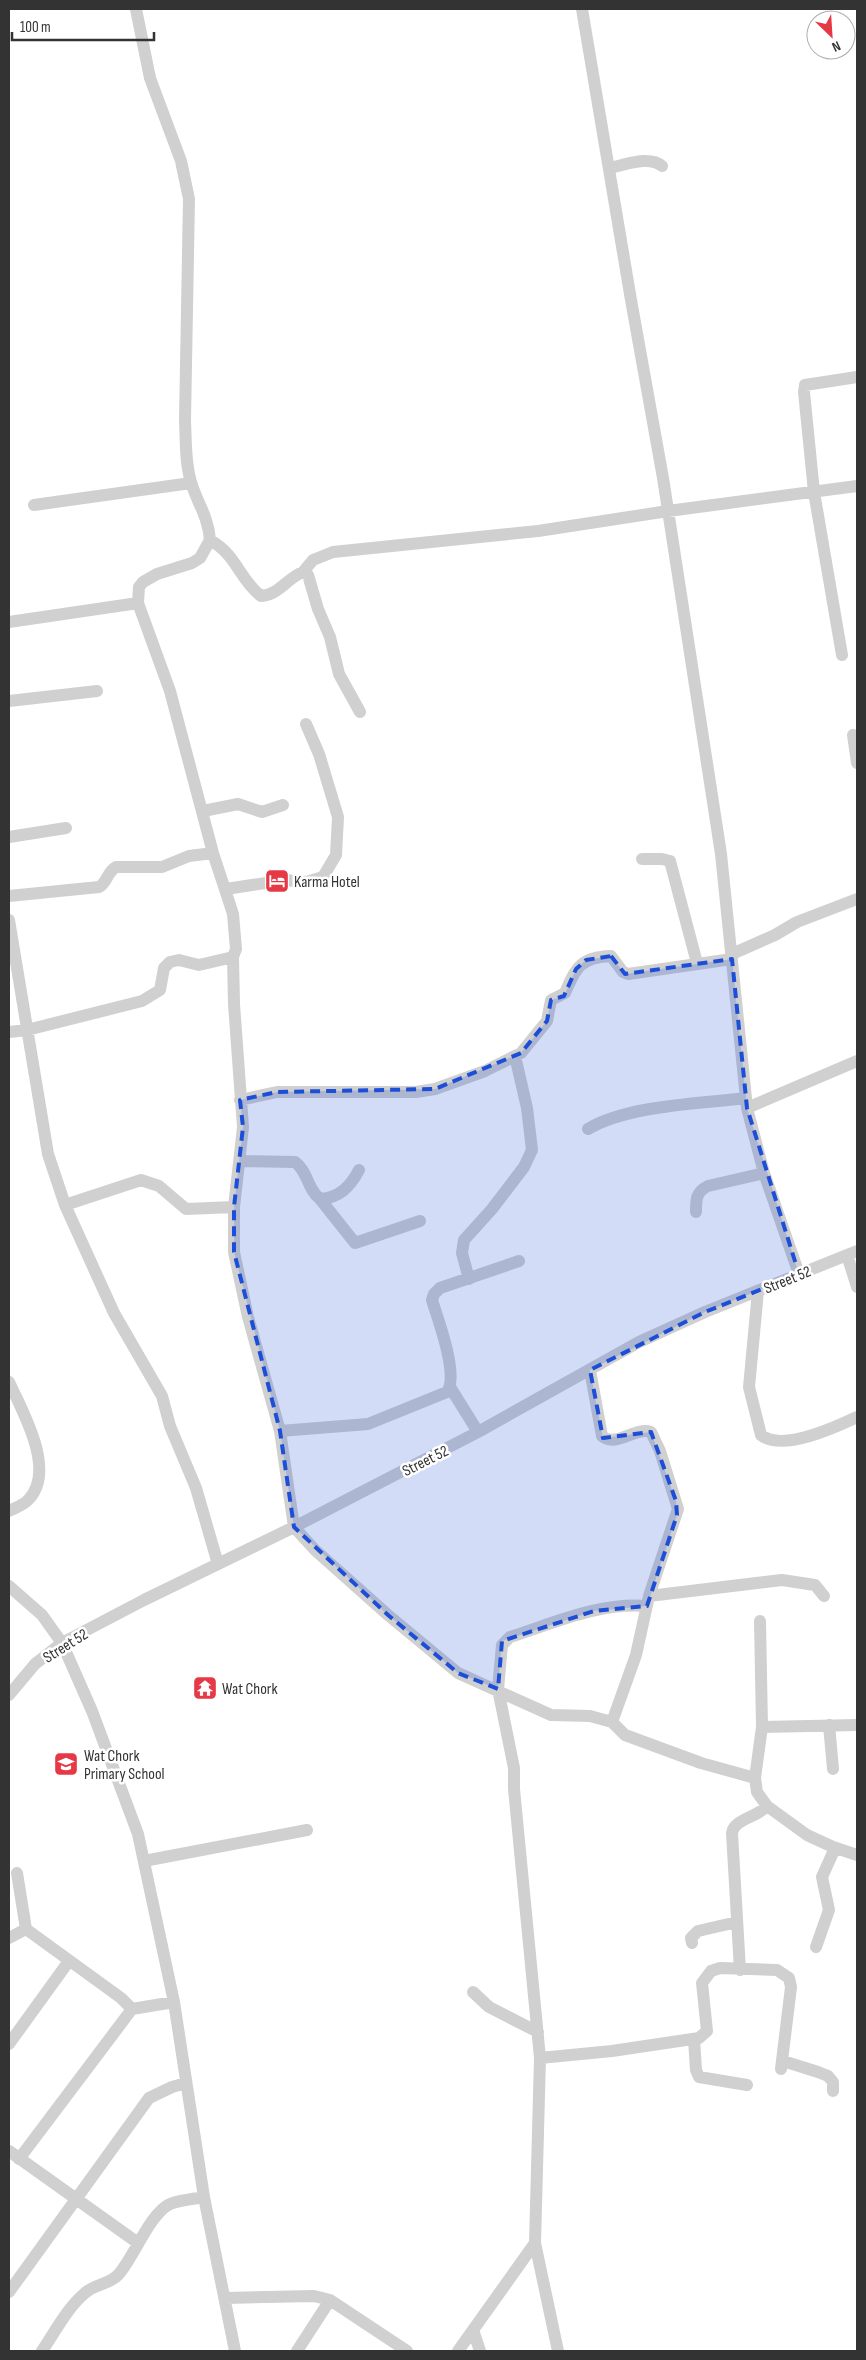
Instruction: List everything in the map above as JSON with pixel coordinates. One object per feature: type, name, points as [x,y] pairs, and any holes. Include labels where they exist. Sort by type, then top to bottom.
[{"type":"street","points":[[136,9],[150,78],[181,161],[187,186],[188,284],[185,420],[191,482],[205,513],[210,540],[200,558],[192,564],[157,574],[143,582],[139,587],[138,603],[170,691],[213,853],[226,889],[235,928],[236,949],[234,957],[240,1100],[243,1127],[234,1207],[236,1262],[248,1317],[280,1431],[294,1527],[315,1550],[411,1636],[458,1673],[498,1688],[521,1702],[551,1714],[590,1716],[612,1722],[625,1735],[701,1763],[755,1778]]},
{"type":"street","points":[[582,9],[610,168],[630,300],[668,511],[721,854],[746,1103],[764,1173],[799,1274]]},
{"type":"street","points":[[610,168],[645,161],[654,161],[662,166]]},
{"type":"street","points":[[842,655],[814,492],[804,392],[805,385],[857,377]]},
{"type":"street","points":[[34,505],[191,482]]},
{"type":"street","points":[[210,540],[230,555],[253,590],[262,596],[268,596],[302,572],[313,560],[333,552],[538,531],[668,511],[857,486]]},
{"type":"street","points":[[302,572],[308,575],[318,609],[330,637],[342,682],[360,712]]},
{"type":"street","points":[[9,622],[138,603]]},
{"type":"street","points":[[9,701],[97,691]]},
{"type":"street","points":[[226,889],[285,880],[306,882],[323,877],[336,855],[338,817],[319,754],[306,724]]},
{"type":"street","points":[[853,735],[857,763]]},
{"type":"street","points":[[203,811],[238,804],[262,812],[283,805]]},
{"type":"street","points":[[9,837],[66,828]]},
{"type":"street","points":[[9,896],[99,887],[112,869],[116,867],[162,866],[189,856],[213,853]]},
{"type":"street","points":[[642,859],[670,861],[697,963]]},
{"type":"street","points":[[240,1100],[277,1092],[426,1091],[485,1071],[515,1056],[526,1048],[547,1022],[551,1000],[565,993],[576,969],[582,962],[611,956],[623,972],[628,974],[732,956],[775,936],[797,922],[857,899]]},
{"type":"street","points":[[9,920],[48,1154],[65,1205],[114,1312],[162,1396],[170,1426],[193,1480],[218,1564]]},
{"type":"street","points":[[9,1032],[27,1030],[142,1001],[160,990],[164,968],[170,962],[179,960],[199,965],[234,957]]},
{"type":"street","points":[[469,1279],[462,1253],[464,1240],[492,1209],[524,1167],[532,1150],[528,1108],[515,1056]]},
{"type":"street","points":[[588,1129],[605,1120],[666,1105],[746,1103],[857,1061]]},
{"type":"street","points":[[240,1161],[294,1162],[300,1166],[310,1188],[355,1243],[420,1221]]},
{"type":"street","points":[[320,1199],[338,1195],[346,1189],[359,1170]]},
{"type":"street","points":[[696,1212],[696,1195],[701,1189],[764,1173]]},
{"type":"street","points":[[65,1205],[141,1180],[159,1186],[186,1209],[234,1207]]},
{"type":"street","points":[[852,1253],[857,1287]]},
{"type":"street","name":"Street 52","points":[[9,1695],[35,1664],[62,1643],[478,1432],[639,1342],[705,1312],[852,1253]]},
{"type":"street","points":[[478,1432],[450,1387],[443,1336],[432,1300],[436,1290],[519,1261]]},
{"type":"street","points":[[758,1291],[749,1388],[761,1435],[770,1441],[796,1439],[818,1434],[857,1417]]},
{"type":"street","points":[[590,1370],[602,1436],[605,1439],[613,1439],[643,1431],[651,1432],[660,1451],[676,1501],[677,1515],[648,1601],[636,1655],[612,1722]]},
{"type":"street","points":[[9,1382],[39,1453],[33,1494],[26,1502],[9,1511]]},
{"type":"street","points":[[280,1431],[368,1424],[442,1395],[450,1387]]},
{"type":"street","points":[[558,2351],[535,2243],[540,2058],[520,1859],[514,1768],[498,1688],[502,1645],[505,1639],[610,1607],[782,1580],[815,1585],[824,1596]]},
{"type":"street","points":[[9,1586],[42,1615],[62,1643],[92,1711],[138,1834],[174,2002],[204,2197],[226,2298],[235,2351]]},
{"type":"street","points":[[760,1621],[762,1727],[755,1778],[757,1792],[767,1806],[807,1835],[835,1848],[857,1855]]},
{"type":"street","points":[[829,1725],[833,1770]]},
{"type":"street","points":[[762,1727],[857,1725]]},
{"type":"street","points":[[740,1970],[732,1829],[758,1814],[767,1806]]},
{"type":"street","points":[[144,1861],[307,1830]]},
{"type":"street","points":[[816,1947],[829,1910],[822,1877],[835,1848]]},
{"type":"street","points":[[17,1874],[26,1929],[121,1998],[132,2009]]},
{"type":"street","points":[[692,1944],[691,1938],[698,1931],[737,1922]]},
{"type":"street","points":[[9,1938],[26,1929]]},
{"type":"street","points":[[9,2044],[69,1961]]},
{"type":"street","points":[[540,2058],[612,2051],[694,2039],[707,2031],[702,1983],[706,1976],[720,1968],[777,1970],[789,1978],[791,1987],[782,2065],[828,2076],[833,2082],[833,2091]]},
{"type":"street","points":[[473,1992],[489,2007],[538,2032]]},
{"type":"street","points":[[138,2243],[14,2155],[132,2009],[174,2002]]},
{"type":"street","points":[[694,2039],[696,2070],[699,2077],[748,2085]]},
{"type":"street","points":[[9,2292],[149,2098],[172,2087],[186,2083]]},
{"type":"street","points":[[42,2351],[73,2305],[88,2290],[108,2283],[119,2274],[138,2243],[169,2204],[204,2197]]},
{"type":"street","points":[[458,2351],[535,2243]]},
{"type":"street","points":[[226,2298],[314,2296],[330,2300],[408,2351]]},
{"type":"street","points":[[296,2351],[330,2300]]},
{"type":"street","points":[[473,2330],[480,2351]]},
{"type":"highlighted area","points":[[611,956],[625,974],[732,959],[747,1108],[799,1274],[705,1312],[590,1370],[603,1438],[651,1432],[676,1501],[677,1515],[647,1606],[594,1611],[502,1641],[498,1689],[458,1673],[388,1615],[294,1527],[280,1431],[234,1252],[234,1207],[243,1127],[240,1100],[277,1092],[435,1089],[521,1053],[547,1021],[551,1000],[564,996],[576,969],[586,960]]},
{"type":"place","name":"Karma Hotel","points":[[277,881]]},
{"type":"place","name":"Wat Chork","points":[[205,1688]]},
{"type":"place","name":"Wat Chork Primary School","points":[[66,1764]]}]
